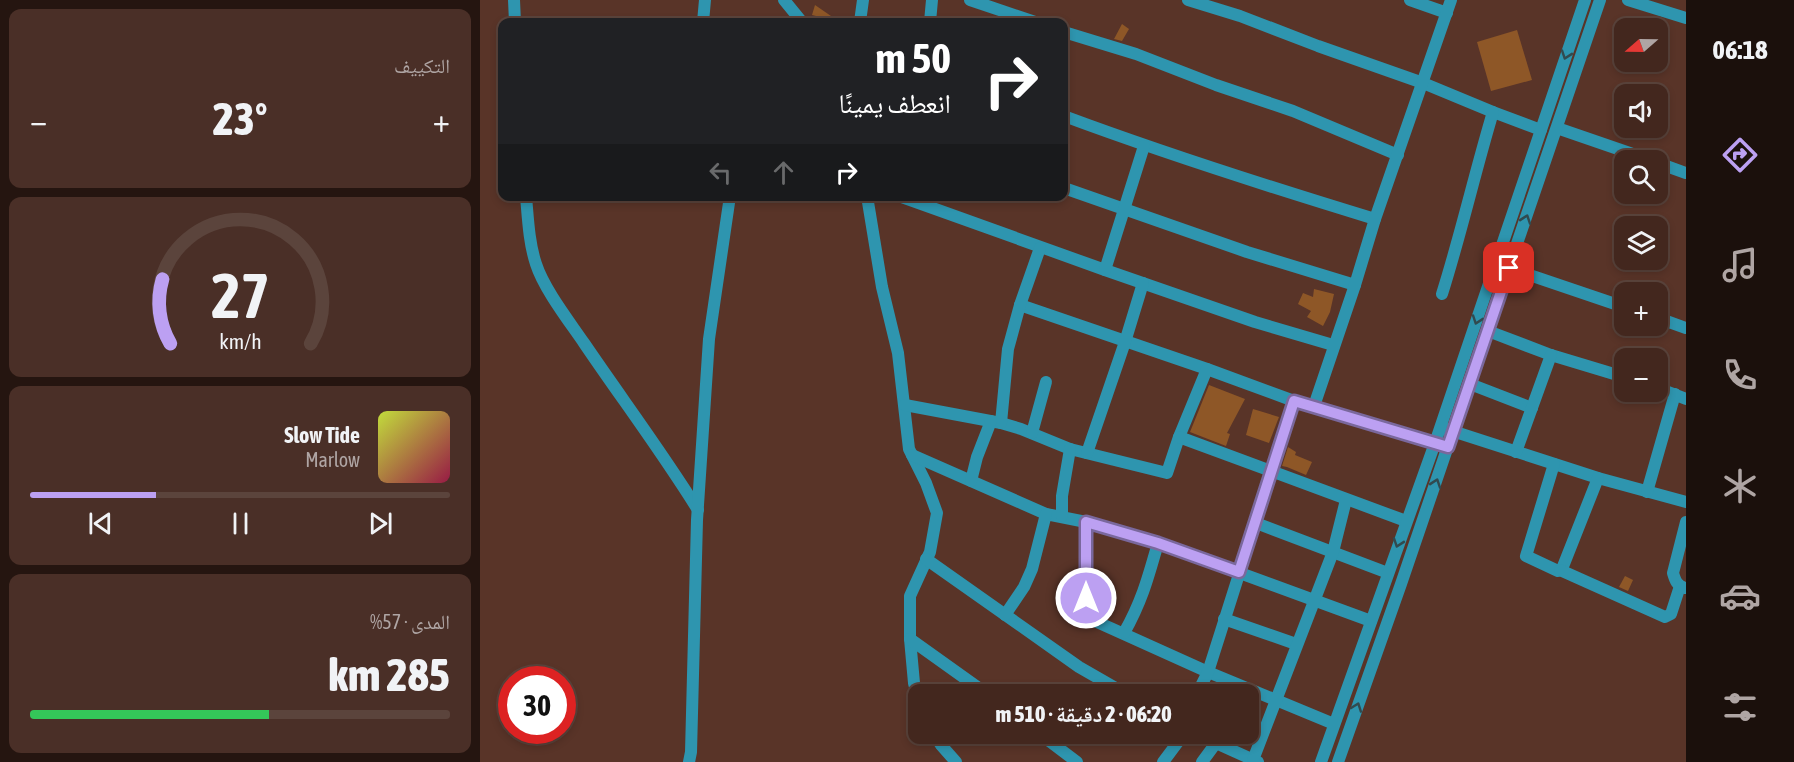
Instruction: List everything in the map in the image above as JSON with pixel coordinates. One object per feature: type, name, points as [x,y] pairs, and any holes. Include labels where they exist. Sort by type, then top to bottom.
[{"type":"street","points":[[514,0],[515,18]]},
{"type":"street","points":[[703,18],[705,0]]},
{"type":"street","points":[[784,0],[799,18]]},
{"type":"street","points":[[861,18],[863,0]]},
{"type":"street","points":[[930,18],[932,0]]},
{"type":"street","points":[[970,0],[1023,18]]},
{"type":"street","points":[[1188,0],[1240,16],[1423,83],[1541,130]]},
{"type":"street","points":[[1410,0],[1447,13]]},
{"type":"street","points":[[1314,406],[1375,219],[1451,0]]},
{"type":"street","points":[[1321,762],[1435,443],[1585,0]]},
{"type":"street","points":[[1338,762],[1454,431],[1600,0]]},
{"type":"street","points":[[1628,0],[1686,18]]},
{"type":"street","points":[[1068,33],[1136,54],[1216,85],[1293,111],[1398,154]]},
{"type":"street","points":[[1442,294],[1493,112]]},
{"type":"street","points":[[1068,118],[1144,146],[1268,187],[1375,219]]},
{"type":"street","points":[[1557,128],[1621,150]]},
{"type":"street","points":[[1105,270],[1144,146]]},
{"type":"street","points":[[1668,167],[1686,173]]},
{"type":"street","points":[[1068,189],[1247,252],[1355,285]]},
{"type":"street","points":[[526,201],[528,226],[537,266],[555,300],[669,463],[698,510]]},
{"type":"street","points":[[691,759],[698,510],[709,339],[729,201]]},
{"type":"street","points":[[868,201],[882,286],[898,353],[909,449],[938,513],[930,552],[910,596],[910,639],[914,684]]},
{"type":"street","points":[[913,201],[1040,248],[1333,345]]},
{"type":"street","points":[[971,481],[977,457],[996,422],[1008,349],[1020,305],[1040,248]]},
{"type":"street","points":[[1509,268],[1614,304]]},
{"type":"street","points":[[1087,453],[1143,283]]},
{"type":"street","points":[[1020,305],[1294,401],[1448,447]]},
{"type":"street","points":[[1668,322],[1686,328]]},
{"type":"street","points":[[1488,331],[1551,355],[1614,374]]},
{"type":"street","points":[[1516,452],[1551,355]]},
{"type":"street","points":[[905,405],[996,422],[1070,448],[1167,473],[1207,369]]},
{"type":"street","points":[[1032,433],[1046,382]]},
{"type":"street","points":[[1470,384],[1532,408]]},
{"type":"street","points":[[1647,492],[1680,397]]},
{"type":"street","points":[[1202,684],[1208,672],[1294,401]]},
{"type":"street","points":[[1440,427],[1598,478],[1686,502]]},
{"type":"street","points":[[1179,437],[1406,521]]},
{"type":"street","points":[[1062,516],[1062,496],[1070,448]]},
{"type":"street","points":[[912,455],[1046,514],[1086,522],[1158,543],[1371,621]]},
{"type":"street","points":[[1554,464],[1527,558],[1560,570],[1665,617],[1671,614],[1683,587],[1675,580],[1673,573],[1686,522]]},
{"type":"street","points":[[1560,570],[1569,554],[1598,478]]},
{"type":"street","points":[[1218,744],[1255,761],[1296,644],[1333,552],[1346,500]]},
{"type":"street","points":[[1005,615],[1024,587],[1032,569],[1046,514]]},
{"type":"street","points":[[1086,522],[1086,617],[1208,672],[1334,724]]},
{"type":"street","points":[[1256,524],[1388,573]]},
{"type":"street","points":[[1124,633],[1144,592],[1158,543]]},
{"type":"street","points":[[926,559],[1079,667],[1109,684]]},
{"type":"street","points":[[1224,619],[1296,644]]},
{"type":"street","points":[[910,639],[973,684]]},
{"type":"street","points":[[940,744],[956,762]]},
{"type":"street","points":[[1053,744],[1077,762]]},
{"type":"street","points":[[1163,762],[1176,744]]},
{"type":"street","points":[[1202,762],[1215,744]]},
{"type":"building","points":[[815,5],[835,18],[815,18],[816,16],[812,15]]},
{"type":"building","points":[[1122,24],[1129,29],[1122,41],[1114,39]]},
{"type":"building","points":[[1517,30],[1532,80],[1491,91],[1477,42]]},
{"type":"building","points":[[1314,289],[1334,294],[1330,312],[1323,326],[1307,317],[1311,311],[1298,304],[1303,293],[1313,297]]},
{"type":"building","points":[[1209,385],[1245,399],[1227,433],[1230,434],[1226,446],[1190,432]]},
{"type":"building","points":[[1253,409],[1279,417],[1269,443],[1246,435]]},
{"type":"building","points":[[1288,447],[1296,452],[1295,455],[1312,462],[1306,475],[1282,466]]},
{"type":"building","points":[[1625,576],[1633,580],[1628,591],[1619,587]]},
{"type":"route","points":[[1086,598],[1086,522],[1158,543],[1239,572],[1294,401],[1448,447],[1509,268]]}]
